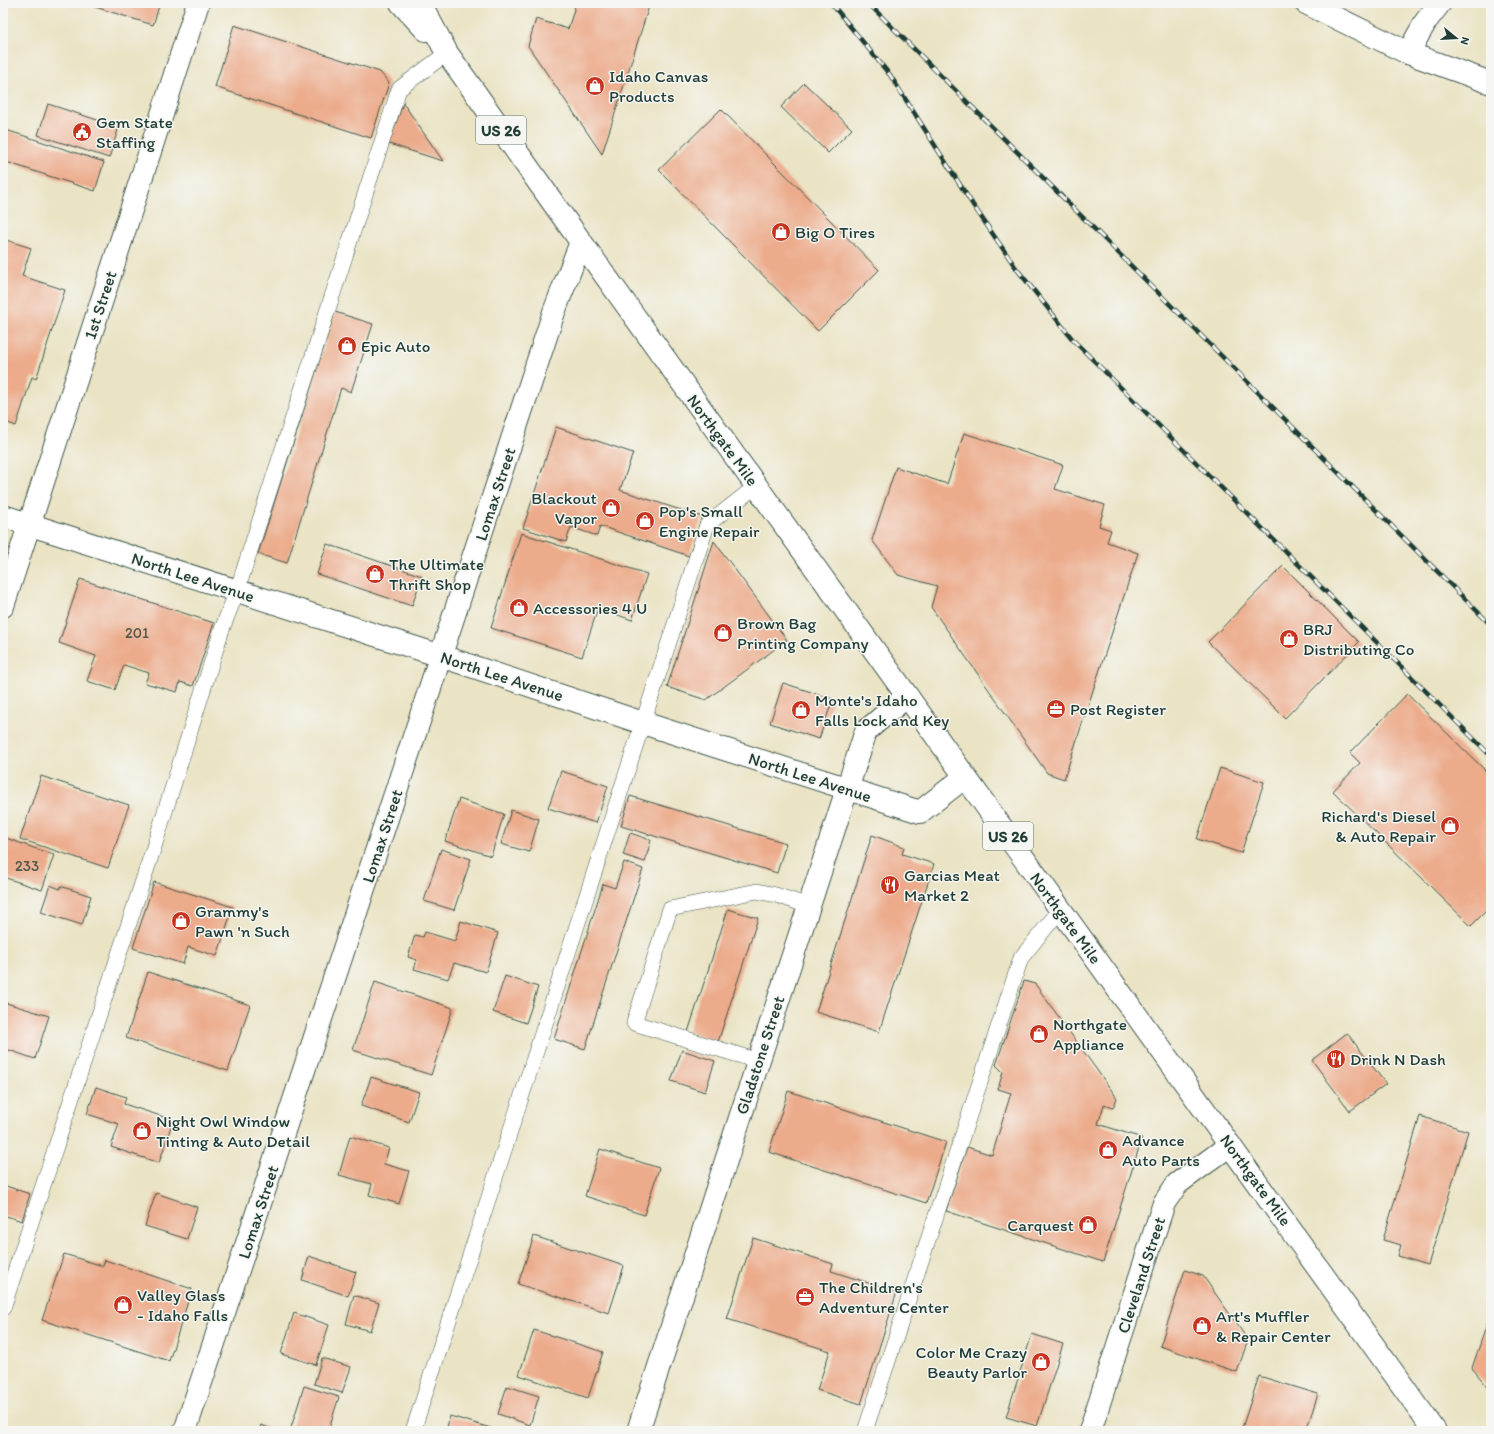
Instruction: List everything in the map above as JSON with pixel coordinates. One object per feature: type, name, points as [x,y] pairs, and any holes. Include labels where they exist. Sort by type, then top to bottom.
[{"type":"main road","name":"1st Street","points":[[3,606],[198,3]]},
{"type":"main road","name":"Northgate Mile","points":[[401,3],[447,53]]},
{"type":"main road","name":"Northgate Mile","points":[[420,3],[447,53],[581,242],[1435,1431]]},
{"type":"main road","points":[[1306,3],[1408,53],[1491,83]]},
{"type":"main road","points":[[1408,53],[1426,21],[1440,3]]},
{"type":"main road","name":"Lomax Street","points":[[185,1431],[554,312],[581,242]]},
{"type":"main road","name":"North Lee Avenue","points":[[3,516],[237,590],[920,812],[965,777]]},
{"type":"main road","name":"Gladstone Street","points":[[638,1431],[866,731],[907,696]]},
{"type":"main road","name":"Cleveland Street","points":[[1090,1431],[1164,1203],[1177,1184],[1230,1145]]},
{"type":"lane","points":[[3,1308],[153,850],[222,629],[237,590],[399,89],[447,53]]},
{"type":"lane","points":[[413,1431],[707,525],[756,486]]},
{"type":"lane","points":[[758,1061],[634,1023],[670,909],[757,891],[776,895],[809,906]]},
{"type":"lane","points":[[865,1431],[1021,958],[1060,910]]},
{"type":"building","points":[[90,3],[160,3],[153,25],[89,5]]},
{"type":"building","points":[[576,3],[650,3],[602,154],[528,46],[536,19],[568,29]]},
{"type":"building","points":[[234,25],[380,72],[389,83],[371,138],[215,87]]},
{"type":"building","points":[[804,83],[852,129],[828,153],[781,107]]},
{"type":"building","points":[[403,103],[443,161],[389,144]]},
{"type":"building","points":[[48,104],[119,127],[109,158],[38,135]]},
{"type":"building","points":[[721,109],[879,270],[818,331],[659,170]]},
{"type":"building","points":[[3,129],[104,162],[95,191],[3,161]]},
{"type":"building","points":[[3,239],[31,248],[22,276],[65,290],[36,379],[32,377],[16,426],[3,421]]},
{"type":"building","points":[[335,312],[373,324],[351,392],[341,388],[287,563],[258,554]]},
{"type":"building","points":[[556,427],[633,453],[620,490],[702,517],[689,556],[600,526],[597,536],[571,527],[566,542],[523,528]]},
{"type":"building","points":[[964,433],[1063,465],[1055,489],[1105,505],[1099,526],[1111,530],[1107,542],[1138,553],[1064,779],[1047,773],[931,607],[937,586],[898,575],[872,540],[896,467],[947,484]]},
{"type":"building","points":[[521,533],[647,574],[632,620],[598,608],[582,657],[491,628]]},
{"type":"building","points":[[714,541],[787,640],[706,700],[667,687]]},
{"type":"building","points":[[327,544],[422,576],[412,606],[317,574]]},
{"type":"building","points":[[1283,566],[1359,642],[1285,718],[1208,642]]},
{"type":"building","points":[[80,579],[214,623],[193,686],[180,682],[177,692],[145,683],[149,673],[124,665],[115,690],[87,681],[96,656],[59,643]]},
{"type":"building","points":[[783,683],[833,699],[819,739],[770,723]]},
{"type":"building","points":[[1407,694],[1491,776],[1491,906],[1471,926],[1333,791],[1360,763],[1350,753]]},
{"type":"building","points":[[1220,768],[1264,782],[1241,853],[1197,839]]},
{"type":"building","points":[[561,771],[608,786],[596,823],[548,808]]},
{"type":"building","points":[[41,776],[129,805],[108,868],[20,839]]},
{"type":"building","points":[[630,796],[786,843],[777,873],[621,826]]},
{"type":"building","points":[[459,799],[504,814],[491,856],[445,841]]},
{"type":"building","points":[[511,810],[539,819],[529,852],[501,844]]},
{"type":"building","points":[[630,833],[651,840],[645,862],[623,855]]},
{"type":"building","points":[[872,835],[904,847],[902,854],[934,864],[879,1032],[816,1012]]},
{"type":"building","points":[[3,837],[54,855],[42,890],[3,877]]},
{"type":"building","points":[[441,849],[471,859],[454,910],[424,901]]},
{"type":"building","points":[[624,862],[643,869],[585,1049],[554,1039],[603,884],[615,888]]},
{"type":"building","points":[[154,882],[233,907],[217,956],[188,947],[183,964],[133,948]]},
{"type":"building","points":[[50,885],[60,889],[60,886],[91,896],[82,925],[41,912]]},
{"type":"building","points":[[728,909],[758,918],[718,1042],[688,1032]]},
{"type":"building","points":[[461,921],[498,933],[486,972],[454,963],[448,979],[414,969],[417,960],[408,957],[415,935],[423,937],[425,932],[455,941]]},
{"type":"building","points":[[148,972],[250,1005],[228,1071],[126,1038]]},
{"type":"building","points":[[505,976],[538,987],[526,1023],[493,1012]]},
{"type":"building","points":[[1024,981],[1035,984],[1117,1098],[1113,1108],[1104,1105],[1098,1124],[1142,1138],[1103,1262],[946,1211],[967,1147],[992,1155],[1011,1093],[998,1089],[1003,1072],[996,1065]]},
{"type":"building","points":[[375,982],[453,1008],[431,1075],[353,1050]]},
{"type":"building","points":[[3,1002],[49,1016],[35,1059],[3,1048]]},
{"type":"building","points":[[1347,1033],[1386,1084],[1350,1111],[1312,1060]]},
{"type":"building","points":[[682,1050],[715,1061],[705,1092],[671,1081]]},
{"type":"building","points":[[371,1077],[419,1092],[409,1122],[361,1106]]},
{"type":"building","points":[[96,1087],[126,1097],[124,1104],[173,1120],[159,1163],[111,1147],[119,1124],[87,1114]]},
{"type":"building","points":[[788,1091],[946,1142],[926,1203],[769,1152]]},
{"type":"building","points":[[1420,1116],[1468,1131],[1428,1265],[1398,1256],[1401,1245],[1383,1240]]},
{"type":"building","points":[[350,1136],[389,1148],[384,1164],[409,1171],[399,1204],[369,1195],[372,1184],[339,1175]]},
{"type":"building","points":[[600,1149],[659,1168],[644,1215],[585,1196]]},
{"type":"building","points":[[3,1185],[30,1194],[22,1221],[3,1215]]},
{"type":"building","points":[[156,1193],[197,1207],[187,1239],[145,1226]]},
{"type":"building","points":[[534,1236],[624,1266],[609,1313],[518,1284]]},
{"type":"building","points":[[753,1238],[833,1264],[831,1271],[897,1292],[861,1404],[817,1390],[830,1351],[727,1319]]},
{"type":"building","points":[[64,1254],[103,1266],[105,1260],[192,1289],[169,1361],[42,1320]]},
{"type":"building","points":[[309,1256],[356,1272],[348,1296],[302,1280]]},
{"type":"building","points":[[1185,1270],[1203,1276],[1248,1340],[1237,1372],[1160,1346]]},
{"type":"building","points":[[354,1295],[379,1303],[370,1331],[346,1324]]},
{"type":"building","points":[[1491,1312],[1491,1391],[1472,1368]]},
{"type":"building","points":[[294,1313],[329,1325],[316,1365],[281,1354]]},
{"type":"building","points":[[534,1330],[603,1352],[588,1398],[519,1375]]},
{"type":"building","points":[[1032,1334],[1063,1344],[1037,1426],[1006,1417]]},
{"type":"building","points":[[322,1358],[351,1367],[342,1393],[314,1384]]},
{"type":"building","points":[[1259,1376],[1318,1394],[1306,1431],[1241,1431]]},
{"type":"building","points":[[304,1386],[339,1397],[328,1431],[290,1431]]},
{"type":"building","points":[[507,1386],[539,1396],[530,1425],[498,1414]]},
{"type":"building","points":[[450,1416],[501,1431],[446,1431]]},
{"type":"building","points":[[261,1425],[277,1431],[259,1431]]},
{"type":"railway","points":[[831,3],[890,75],[973,205],[1016,268],[1074,341],[1491,756]]},
{"type":"railway","points":[[868,3],[1491,625]]},
{"type":"place","name":"Idaho Canvas Products","points":[[595,86]]},
{"type":"place","name":"Gem State Staffing","points":[[82,132]]},
{"type":"place","name":"Big O Tires","points":[[781,232]]},
{"type":"place","name":"Epic Auto","points":[[347,346]]},
{"type":"place","name":"Blackout Vapor","points":[[611,508]]},
{"type":"place","name":"Pop's Small Engine Repair","points":[[645,521]]},
{"type":"place","name":"The Ultimate Thrift Shop","points":[[375,574]]},
{"type":"place","name":"Accessories 4 U","points":[[519,608]]},
{"type":"place","name":"Brown Bag Printing Company","points":[[723,633]]},
{"type":"place","name":"BRJ Distributing Co","points":[[1289,639]]},
{"type":"place","name":"Post Register","points":[[1056,709]]},
{"type":"place","name":"Monte's Idaho Falls Lock and Key","points":[[801,710]]},
{"type":"place","name":"Richard's Diesel & Auto Repair","points":[[1450,826]]},
{"type":"place","name":"Garcias Meat Market 2","points":[[890,885]]},
{"type":"place","name":"Grammy's Pawn 'n Such","points":[[181,921]]},
{"type":"place","name":"Northgate Appliance","points":[[1039,1034]]},
{"type":"place","name":"Drink N Dash","points":[[1336,1059]]},
{"type":"place","name":"Night Owl Window Tinting & Auto Detail","points":[[142,1131]]},
{"type":"place","name":"Advance Auto Parts","points":[[1108,1150]]},
{"type":"place","name":"Carquest","points":[[1088,1225]]},
{"type":"place","name":"The Children's Adventure Center","points":[[805,1297]]},
{"type":"place","name":"Valley Glass - Idaho Falls","points":[[123,1305]]},
{"type":"place","name":"Art's Muffler & Repair Center","points":[[1202,1326]]},
{"type":"place","name":"Color Me Crazy Beauty Parlor","points":[[1041,1362]]}]
